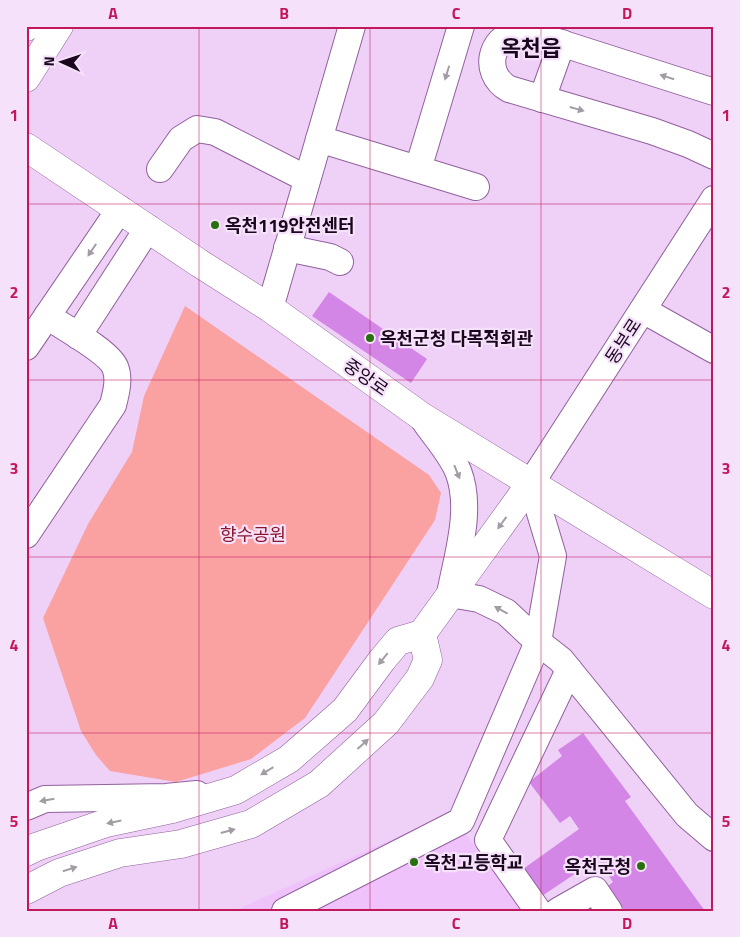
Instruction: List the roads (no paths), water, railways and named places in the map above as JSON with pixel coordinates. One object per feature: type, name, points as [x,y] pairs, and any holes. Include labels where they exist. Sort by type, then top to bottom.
[{"type":"main road","points":[[26,78],[59,26]]},
{"type":"main road","name":"중앙로","points":[[26,147],[270,308],[421,416],[714,595]]},
{"type":"main road","points":[[26,852],[106,823],[172,809],[236,790],[289,758],[345,710],[398,641],[422,634],[530,483]]},
{"type":"main road","points":[[26,890],[59,873],[120,854],[181,844],[250,824],[319,784],[386,723],[420,678],[428,660],[422,634]]},
{"type":"street","points":[[270,308],[352,26]]},
{"type":"street","points":[[418,169],[461,26]]},
{"type":"street","points":[[714,92],[532,33],[514,32],[500,41],[493,54],[492,68],[496,77],[505,87],[513,91],[652,131],[714,156]]},
{"type":"street","points":[[542,99],[562,43]]},
{"type":"street","points":[[160,169],[181,139],[197,128],[215,132],[308,179]]},
{"type":"street","points":[[319,139],[476,187]]},
{"type":"street","name":"동부로","points":[[530,483],[714,199]]},
{"type":"street","points":[[26,347],[120,210]]},
{"type":"street","points":[[78,336],[148,228]]},
{"type":"street","points":[[287,248],[340,262]]},
{"type":"street","points":[[642,310],[714,350]]},
{"type":"street","points":[[26,535],[113,405],[118,385],[115,367],[104,353],[47,316]]},
{"type":"street","points":[[421,416],[458,471],[463,491],[465,520],[450,594],[479,599],[506,612],[538,642],[561,660],[687,815],[714,838]]},
{"type":"street","points":[[285,911],[461,821],[538,642],[553,556],[530,483]]},
{"type":"street","points":[[538,911],[488,840],[570,670]]},
{"type":"street","points":[[26,807],[45,798],[166,797],[236,790]]},
{"type":"street","points":[[558,911],[595,890],[609,911]]},
{"type":"place","name":"옥천119안전센터","points":[[215,225]]},
{"type":"place","name":"옥천군청 다목적회관","points":[[370,338]]},
{"type":"place","name":"옥천고등학교","points":[[414,862]]},
{"type":"place","name":"옥천군청","points":[[641,866]]},
{"type":"district","name":"옥천읍","points":[[531,48]]},
{"type":"park label","name":"향수공원","points":[[253,534]]}]
